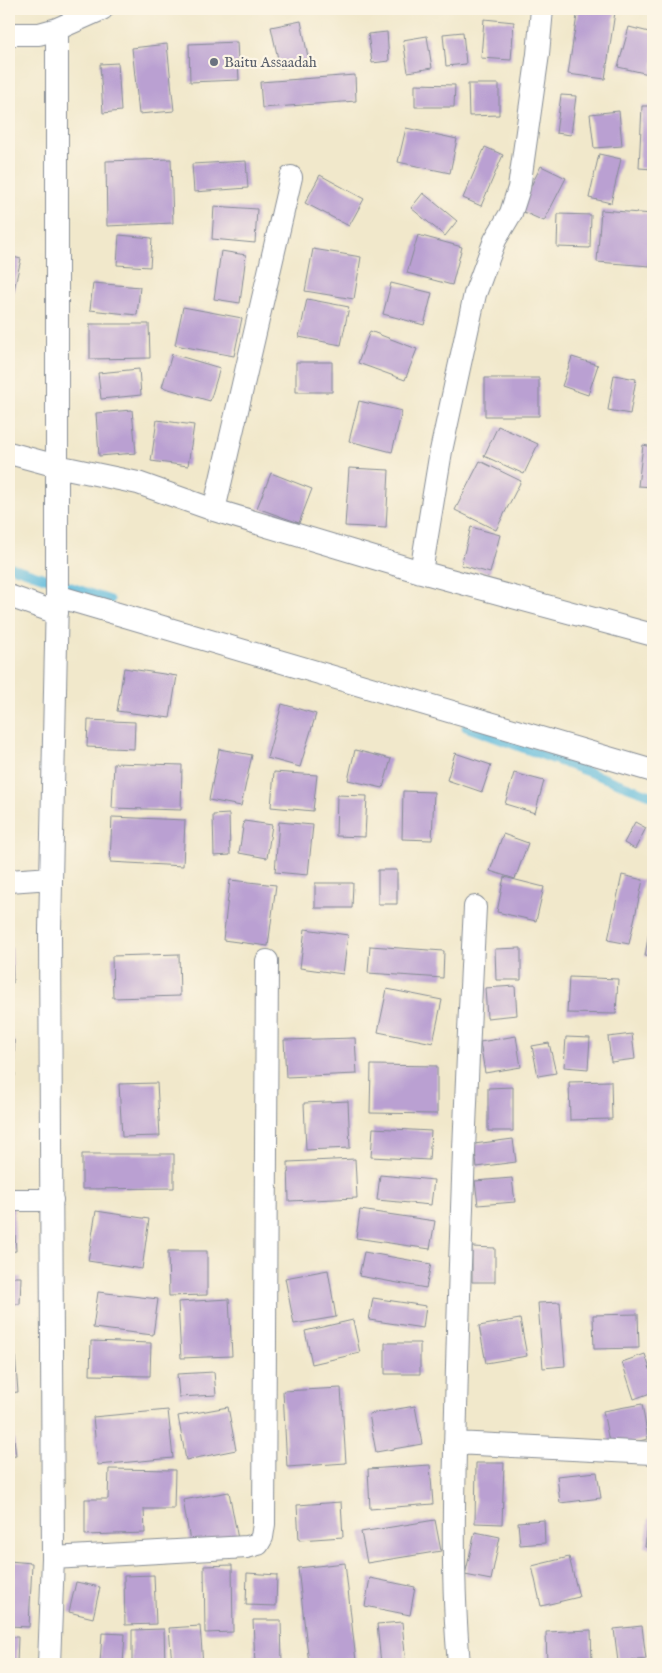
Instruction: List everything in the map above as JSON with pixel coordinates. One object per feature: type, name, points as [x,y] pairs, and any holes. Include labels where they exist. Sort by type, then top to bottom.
[{"type":"street","points":[[9,34],[39,34],[57,29],[102,9]]},
{"type":"street","points":[[420,572],[441,451],[475,294],[496,240],[511,212],[519,188],[538,54],[542,9]]},
{"type":"street","points":[[49,1664],[53,1558],[52,878],[57,598],[57,29]]},
{"type":"street","points":[[214,510],[291,176]]},
{"type":"street","points":[[9,453],[57,476],[138,483],[214,510],[420,572],[653,635]]},
{"type":"street","points":[[9,596],[57,598],[653,771]]},
{"type":"street","points":[[9,881],[52,878]]},
{"type":"street","points":[[459,1664],[453,1605],[455,1443],[464,1126],[475,907]]},
{"type":"street","points":[[53,1558],[247,1547],[258,1544],[262,1537],[264,1524],[267,961]]},
{"type":"street","points":[[9,1200],[52,1200]]},
{"type":"street","points":[[455,1443],[653,1453]]},
{"type":"building","points":[[578,9],[615,12],[605,79],[568,74]]},
{"type":"building","points":[[484,19],[514,22],[511,60],[481,58]]},
{"type":"building","points":[[301,21],[309,62],[280,68],[271,27]]},
{"type":"building","points":[[629,27],[653,33],[653,75],[618,67]]},
{"type":"building","points":[[387,32],[389,61],[372,63],[368,34]]},
{"type":"building","points":[[463,32],[466,64],[446,66],[443,34]]},
{"type":"building","points":[[427,36],[432,68],[408,72],[403,40]]},
{"type":"building","name":"Baitu Assaadah","points":[[237,42],[239,80],[190,82],[189,44]]},
{"type":"building","points":[[167,44],[174,111],[139,114],[132,48]]},
{"type":"building","points":[[118,63],[121,111],[103,113],[100,64]]},
{"type":"building","points":[[355,75],[356,101],[262,108],[260,82]]},
{"type":"building","points":[[415,84],[455,85],[454,107],[415,107]]},
{"type":"building","points":[[468,84],[499,84],[499,115],[469,116]]},
{"type":"building","points":[[561,95],[576,96],[571,135],[556,133]]},
{"type":"building","points":[[642,106],[653,106],[653,169],[639,168]]},
{"type":"building","points":[[619,111],[622,146],[594,148],[590,114]]},
{"type":"building","points":[[406,128],[457,139],[450,173],[398,162]]},
{"type":"building","points":[[485,147],[503,155],[481,206],[463,198]]},
{"type":"building","points":[[599,154],[621,159],[611,203],[589,198]]},
{"type":"building","points":[[171,159],[173,223],[107,226],[106,161]]},
{"type":"building","points":[[246,161],[248,188],[194,192],[192,164]]},
{"type":"building","points":[[541,166],[566,178],[544,221],[519,210]]},
{"type":"building","points":[[320,175],[364,199],[349,226],[305,203]]},
{"type":"building","points":[[423,193],[457,221],[445,236],[411,208]]},
{"type":"building","points":[[214,206],[257,209],[255,243],[212,239]]},
{"type":"building","points":[[601,210],[653,214],[650,266],[597,262]]},
{"type":"building","points":[[558,214],[591,215],[590,248],[557,247]]},
{"type":"building","points":[[119,235],[152,238],[150,267],[117,265]]},
{"type":"building","points":[[418,235],[462,247],[452,285],[407,273]]},
{"type":"building","points":[[313,249],[361,257],[354,299],[305,291]]},
{"type":"building","points":[[221,251],[246,255],[240,303],[214,299]]},
{"type":"building","points":[[9,256],[21,259],[10,307],[9,307]]},
{"type":"building","points":[[93,283],[140,287],[137,315],[90,310]]},
{"type":"building","points":[[391,283],[432,293],[424,325],[383,314]]},
{"type":"building","points":[[307,299],[349,307],[341,345],[299,337]]},
{"type":"building","points":[[183,307],[242,318],[234,356],[175,345]]},
{"type":"building","points":[[90,324],[149,324],[150,358],[90,359]]},
{"type":"building","points":[[370,331],[417,349],[405,380],[358,363]]},
{"type":"building","points":[[172,354],[220,368],[210,401],[162,387]]},
{"type":"building","points":[[572,357],[598,365],[588,395],[562,386]]},
{"type":"building","points":[[296,362],[332,362],[332,392],[296,392]]},
{"type":"building","points":[[139,369],[141,395],[101,399],[98,373]]},
{"type":"building","points":[[614,375],[636,379],[630,414],[608,410]]},
{"type":"building","points":[[485,378],[539,378],[539,416],[485,416]]},
{"type":"building","points":[[359,401],[402,411],[392,452],[349,441]]},
{"type":"building","points":[[132,410],[136,453],[99,456],[96,413]]},
{"type":"building","points":[[157,420],[194,425],[188,466],[151,461]]},
{"type":"building","points":[[498,426],[538,444],[524,474],[484,456]]},
{"type":"building","points":[[643,445],[653,447],[653,487],[638,486]]},
{"type":"building","points":[[480,461],[521,481],[496,530],[455,510]]},
{"type":"building","points":[[349,468],[389,470],[386,528],[345,526]]},
{"type":"building","points":[[271,473],[312,489],[299,523],[257,508]]},
{"type":"building","points":[[471,527],[500,535],[490,573],[461,565]]},
{"type":"building","points":[[124,668],[177,676],[170,718],[117,711]]},
{"type":"building","points":[[282,704],[316,714],[300,767],[267,758]]},
{"type":"building","points":[[88,720],[135,722],[134,749],[87,747]]},
{"type":"building","points":[[219,749],[252,755],[241,806],[209,800]]},
{"type":"building","points":[[355,750],[391,759],[383,788],[348,780]]},
{"type":"building","points":[[455,753],[491,765],[482,792],[447,780]]},
{"type":"building","points":[[114,763],[182,765],[181,810],[112,808]]},
{"type":"building","points":[[274,772],[317,775],[313,811],[271,807]]},
{"type":"building","points":[[514,773],[544,781],[535,813],[505,804]]},
{"type":"building","points":[[403,791],[434,792],[432,840],[402,839]]},
{"type":"building","points":[[337,795],[367,796],[365,837],[336,836]]},
{"type":"building","points":[[229,814],[230,855],[214,856],[213,815]]},
{"type":"building","points":[[112,817],[185,820],[183,866],[110,862]]},
{"type":"building","points":[[244,821],[272,825],[267,858],[239,853]]},
{"type":"building","points":[[279,822],[313,825],[308,875],[275,872]]},
{"type":"building","points":[[635,822],[646,828],[635,849],[624,843]]},
{"type":"building","points":[[503,834],[528,843],[515,879],[490,871]]},
{"type":"building","points":[[378,870],[397,870],[397,904],[378,904]]},
{"type":"building","points":[[622,875],[643,880],[629,944],[608,940]]},
{"type":"building","points":[[504,877],[544,887],[536,921],[497,912]]},
{"type":"building","points":[[230,880],[276,885],[268,946],[223,940]]},
{"type":"building","points":[[315,883],[353,883],[352,908],[315,908]]},
{"type":"building","points":[[653,913],[653,957],[645,956]]},
{"type":"building","points":[[305,929],[348,935],[343,974],[300,968]]},
{"type":"building","points":[[370,946],[444,951],[443,978],[368,973]]},
{"type":"building","points":[[9,948],[12,948],[13,983],[9,983]]},
{"type":"building","points":[[521,948],[521,980],[496,980],[495,949]]},
{"type":"building","points":[[179,954],[180,996],[113,998],[112,956]]},
{"type":"building","points":[[569,977],[618,979],[616,1014],[567,1013]]},
{"type":"building","points":[[515,986],[517,1015],[487,1018],[485,988]]},
{"type":"building","points":[[387,989],[442,1000],[433,1043],[378,1032]]},
{"type":"building","points":[[632,1034],[635,1059],[611,1062],[608,1037]]},
{"type":"building","points":[[516,1036],[521,1067],[485,1073],[480,1042]]},
{"type":"building","points":[[566,1037],[590,1038],[588,1069],[564,1067]]},
{"type":"building","points":[[355,1038],[357,1074],[286,1077],[284,1040]]},
{"type":"building","points":[[9,1040],[14,1040],[15,1076],[9,1076]]},
{"type":"building","points":[[549,1043],[556,1073],[538,1076],[532,1046]]},
{"type":"building","points":[[371,1065],[437,1066],[437,1114],[370,1113]]},
{"type":"building","points":[[611,1081],[612,1119],[570,1120],[569,1082]]},
{"type":"building","points":[[157,1083],[160,1136],[122,1137],[119,1084]]},
{"type":"building","points":[[513,1087],[513,1131],[488,1131],[488,1088]]},
{"type":"building","points":[[348,1101],[350,1148],[306,1150],[304,1103]]},
{"type":"building","points":[[373,1128],[431,1131],[429,1160],[371,1157]]},
{"type":"building","points":[[513,1139],[516,1162],[477,1167],[474,1144]]},
{"type":"building","points":[[82,1154],[174,1154],[174,1188],[82,1189]]},
{"type":"building","points":[[355,1159],[357,1198],[289,1201],[288,1162]]},
{"type":"building","points":[[380,1175],[434,1180],[431,1205],[377,1200]]},
{"type":"building","points":[[512,1178],[515,1202],[478,1205],[475,1181]]},
{"type":"building","points":[[9,1203],[13,1203],[16,1251],[9,1252]]},
{"type":"building","points":[[360,1210],[435,1221],[430,1249],[356,1238]]},
{"type":"building","points":[[96,1211],[149,1219],[142,1269],[88,1261]]},
{"type":"building","points":[[472,1247],[495,1248],[495,1282],[472,1282]]},
{"type":"building","points":[[168,1251],[207,1251],[207,1295],[169,1296]]},
{"type":"building","points":[[364,1252],[431,1264],[426,1288],[359,1276]]},
{"type":"building","points":[[328,1270],[336,1317],[294,1324],[285,1278]]},
{"type":"building","points":[[9,1277],[21,1277],[20,1304],[9,1304]]},
{"type":"building","points":[[98,1292],[158,1299],[153,1335],[93,1328]]},
{"type":"building","points":[[373,1298],[426,1306],[423,1328],[369,1320]]},
{"type":"building","points":[[229,1299],[232,1356],[181,1358],[178,1302]]},
{"type":"building","points":[[560,1302],[565,1366],[543,1368],[538,1303]]},
{"type":"building","points":[[638,1314],[639,1348],[594,1349],[593,1315]]},
{"type":"building","points":[[520,1319],[527,1356],[486,1363],[479,1326]]},
{"type":"building","points":[[353,1320],[360,1353],[312,1364],[305,1331]]},
{"type":"building","points":[[91,1341],[151,1343],[150,1376],[90,1375]]},
{"type":"building","points":[[14,1343],[18,1392],[9,1393],[9,1344]]},
{"type":"building","points":[[385,1343],[420,1343],[420,1374],[385,1374]]},
{"type":"building","points":[[645,1354],[653,1378],[653,1392],[634,1399],[622,1362]]},
{"type":"building","points":[[214,1372],[216,1395],[179,1397],[177,1374]]},
{"type":"building","points":[[341,1388],[346,1463],[287,1467],[283,1391]]},
{"type":"building","points":[[642,1404],[648,1439],[610,1447],[603,1411]]},
{"type":"building","points":[[415,1406],[422,1444],[376,1452],[369,1414]]},
{"type":"building","points":[[228,1407],[236,1450],[186,1460],[178,1416]]},
{"type":"building","points":[[168,1410],[173,1458],[98,1465],[93,1417]]},
{"type":"building","points":[[9,1412],[11,1412],[16,1456],[9,1457]]},
{"type":"building","points":[[476,1463],[504,1463],[502,1524],[475,1523]]},
{"type":"building","points":[[430,1465],[433,1504],[370,1509],[368,1469]]},
{"type":"building","points":[[109,1469],[175,1470],[174,1509],[144,1509],[145,1533],[85,1535],[85,1499],[108,1499]]},
{"type":"building","points":[[597,1472],[601,1498],[560,1503],[557,1476]]},
{"type":"building","points":[[229,1492],[238,1539],[191,1547],[183,1500]]},
{"type":"building","points":[[341,1502],[343,1537],[299,1540],[297,1505]]},
{"type":"building","points":[[649,1518],[653,1519],[653,1548],[645,1547]]},
{"type":"building","points":[[435,1520],[441,1551],[367,1563],[361,1532]]},
{"type":"building","points":[[544,1520],[545,1543],[520,1545],[518,1522]]},
{"type":"building","points":[[475,1532],[500,1537],[491,1580],[465,1575]]},
{"type":"building","points":[[569,1557],[579,1597],[541,1606],[532,1566]]},
{"type":"building","points":[[9,1561],[32,1563],[29,1627],[9,1626]]},
{"type":"building","points":[[345,1563],[356,1661],[309,1664],[298,1568]]},
{"type":"building","points":[[232,1565],[233,1632],[205,1633],[204,1566]]},
{"type":"building","points":[[247,1573],[277,1575],[276,1606],[246,1605]]},
{"type":"building","points":[[154,1575],[156,1624],[125,1625],[124,1576]]},
{"type":"building","points":[[370,1578],[415,1587],[410,1615],[365,1606]]},
{"type":"building","points":[[76,1582],[100,1587],[93,1618],[69,1612]]},
{"type":"building","points":[[253,1620],[281,1620],[282,1664],[255,1664]]},
{"type":"building","points":[[402,1622],[406,1664],[381,1664],[377,1624]]},
{"type":"building","points":[[200,1626],[203,1664],[172,1664],[169,1628]]},
{"type":"building","points":[[642,1626],[646,1659],[618,1662],[614,1629]]},
{"type":"building","points":[[164,1629],[165,1664],[132,1664],[132,1630]]},
{"type":"building","points":[[591,1630],[592,1664],[547,1664],[546,1632]]},
{"type":"building","points":[[102,1633],[125,1634],[123,1664],[100,1664]]},
{"type":"building","points":[[9,1637],[18,1637],[17,1664],[9,1664]]},
{"type":"waterway","points":[[9,566],[110,600]]},
{"type":"waterway","points":[[466,727],[653,796]]},
{"type":"place","name":"Baitu Assaadah","points":[[214,62]]}]
